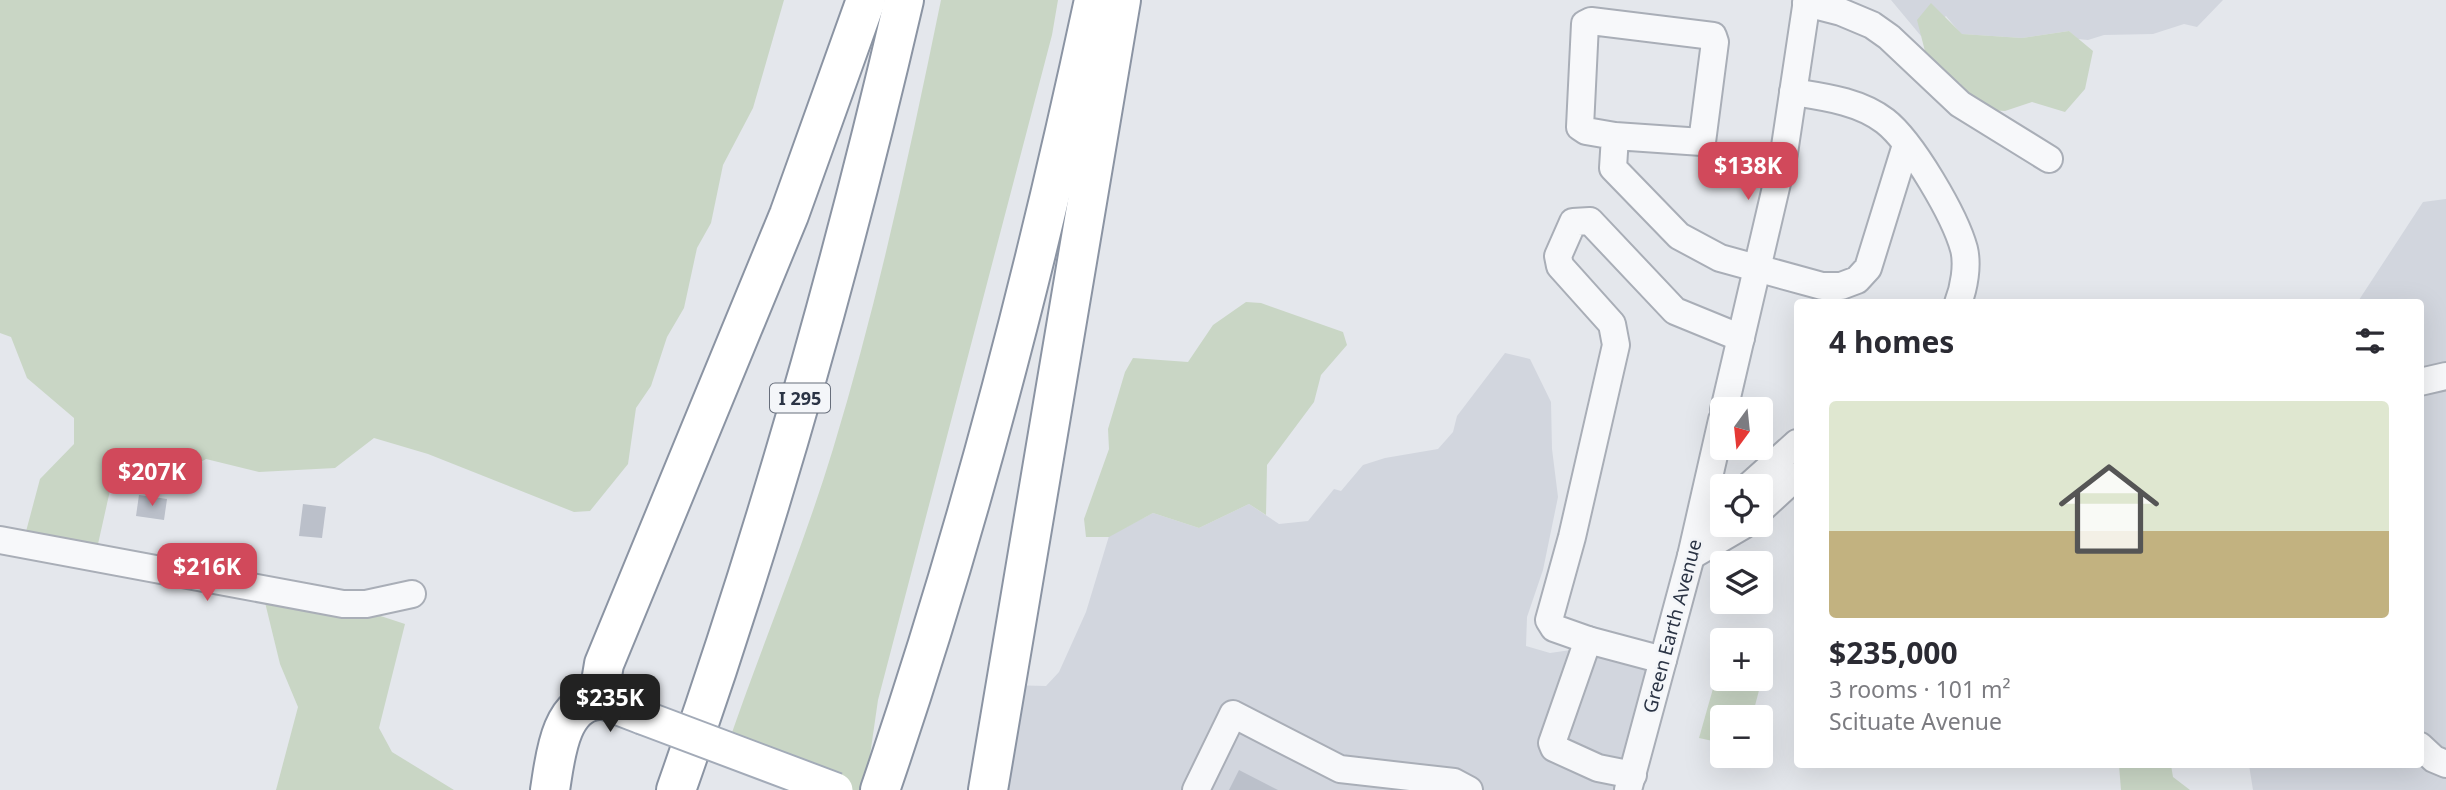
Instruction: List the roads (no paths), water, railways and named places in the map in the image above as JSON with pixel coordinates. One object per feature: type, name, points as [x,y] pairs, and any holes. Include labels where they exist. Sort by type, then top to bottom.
[{"type":"highway","points":[[550,790],[561,736],[569,718],[580,705],[598,700],[604,664],[789,215],[866,0]]},
{"type":"highway","name":"I 295","points":[[676,790],[749,568],[819,333],[904,0]]},
{"type":"highway","points":[[880,790],[948,580],[1010,361],[1059,164],[1094,0]]},
{"type":"highway","points":[[993,779],[1121,0]]},
{"type":"main road","points":[[598,700],[836,790]]},
{"type":"street","points":[[1727,397],[1784,153],[1806,2],[1872,25],[1889,37],[1961,104],[2049,159]]},
{"type":"street","points":[[1591,21],[1713,36],[1715,42],[1702,142],[1615,136],[1586,131],[1580,127],[1585,24],[1591,21]]},
{"type":"street","points":[[1793,92],[1838,99],[1866,109],[1886,121],[1906,145],[1945,204],[1965,251],[1959,299]]},
{"type":"street","points":[[1615,136],[1613,168],[1618,176],[1633,187],[1679,236],[1720,258],[1822,286],[1841,286],[1857,280],[1868,268],[1906,145]]},
{"type":"street","points":[[1663,660],[1588,640],[1555,628],[1549,620],[1572,537],[1616,345],[1612,324],[1560,266],[1558,256],[1573,222],[1590,220],[1675,311],[1741,338]]},
{"type":"street","points":[[2424,381],[2446,376]]},
{"type":"street","points":[[1762,474],[1794,446]]},
{"type":"street","points":[[1773,498],[1794,479]]},
{"type":"street","name":"Green Earth Avenue","points":[[1631,782],[1691,556],[1710,513]]},
{"type":"street","points":[[1691,556],[1723,537]]},
{"type":"street","points":[[0,540],[344,604],[366,604],[412,594]]},
{"type":"street","points":[[1588,640],[1552,743],[1553,748],[1631,782]]},
{"type":"street","points":[[1196,790],[1233,714],[1340,769],[1454,782],[1469,790]]},
{"type":"street","points":[[2424,750],[2434,759],[2446,764]]}]
